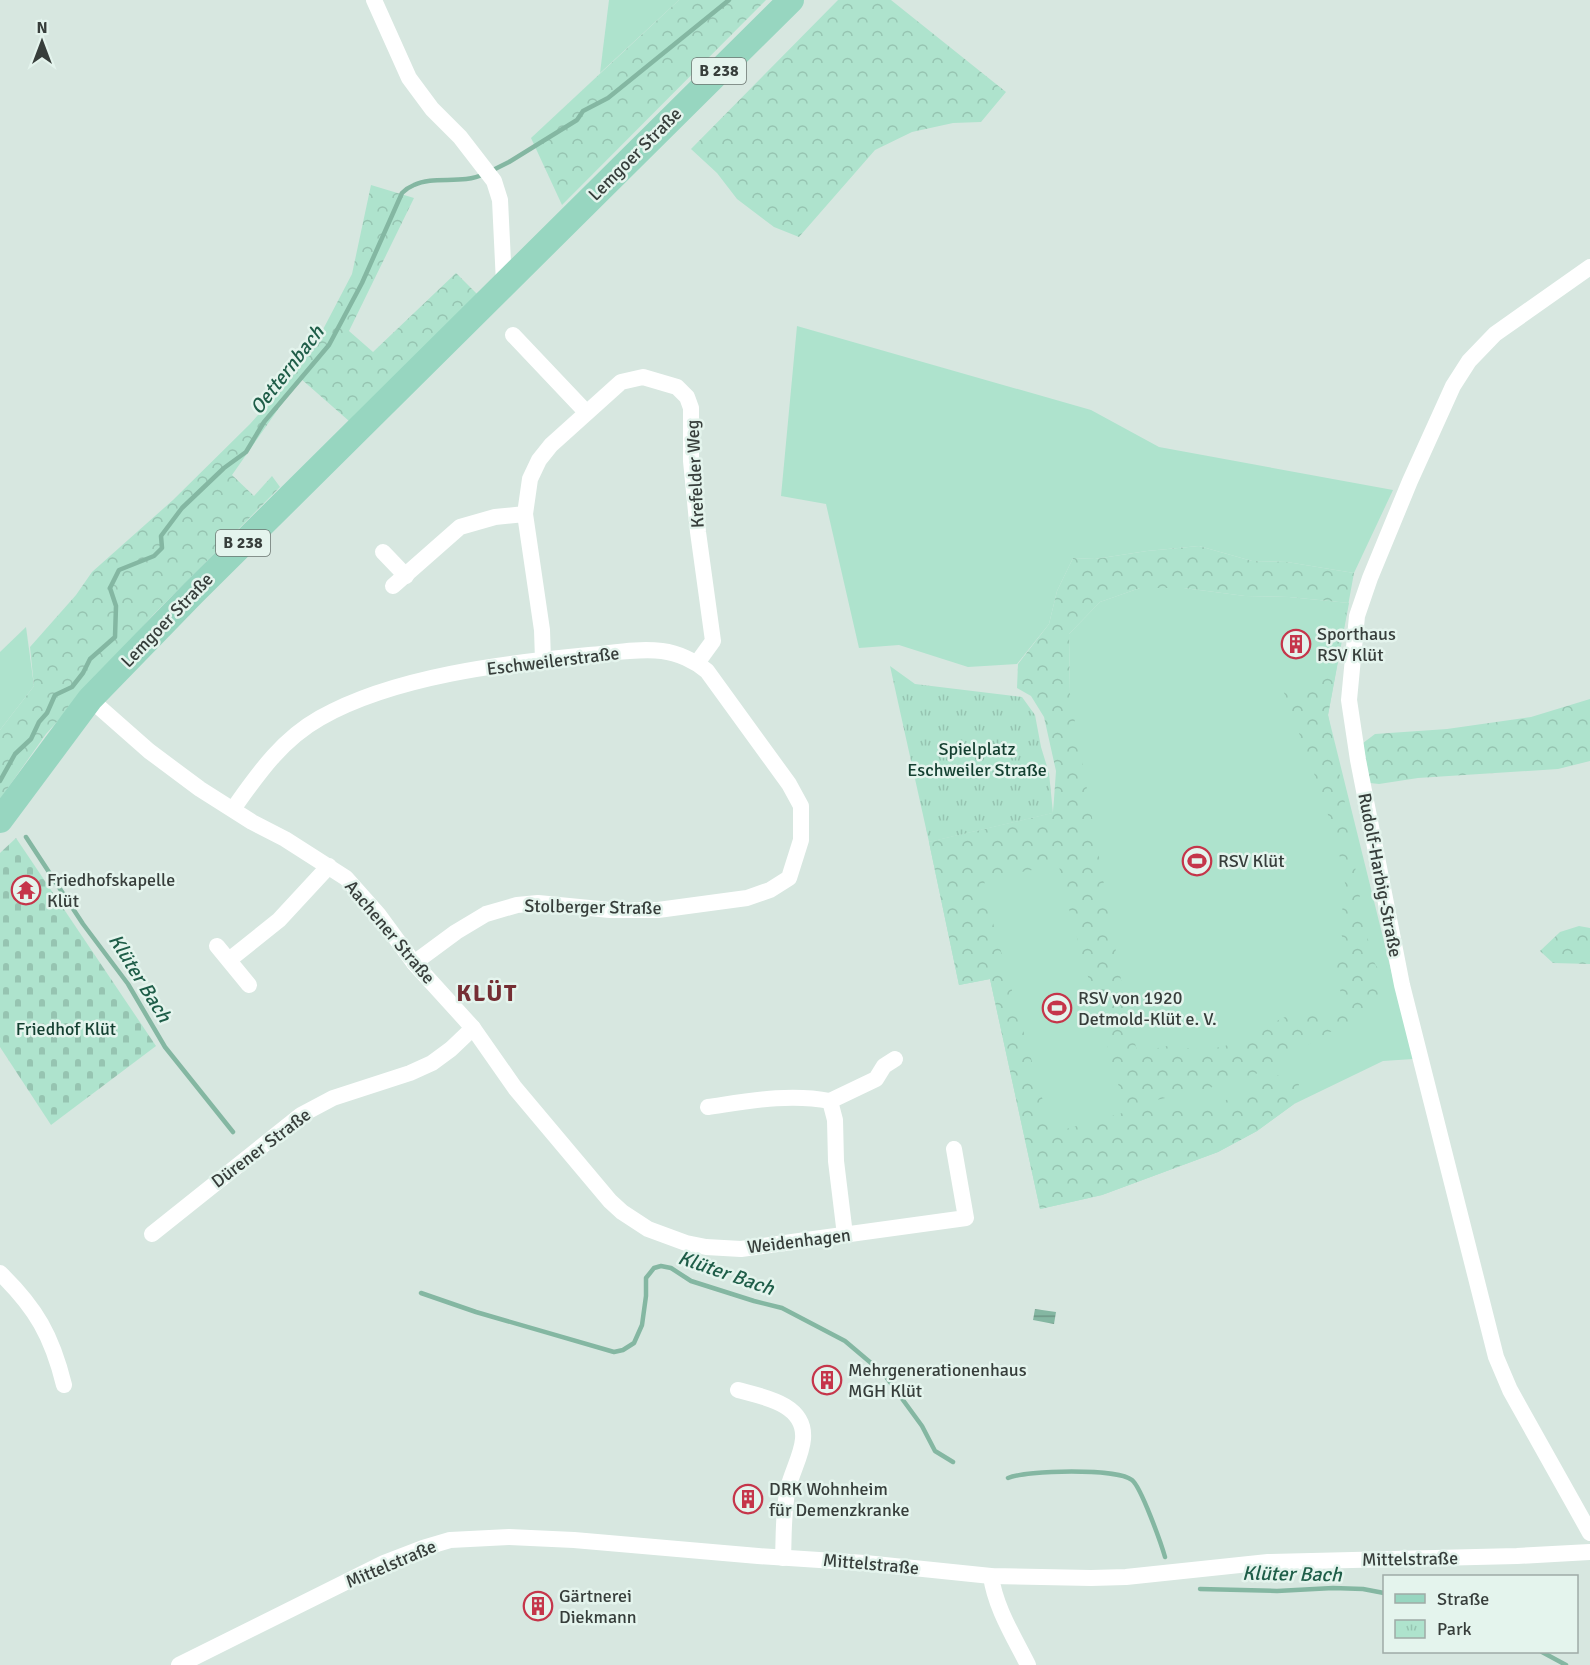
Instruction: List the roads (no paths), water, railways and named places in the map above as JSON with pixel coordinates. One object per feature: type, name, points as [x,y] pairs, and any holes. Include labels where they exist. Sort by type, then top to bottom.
[{"type":"main road","name":"Lemgoer Straße","points":[[0,820],[90,699],[193,593],[790,0]]},
{"type":"street","points":[[374,0],[409,78],[432,109],[494,181],[500,200],[504,283]]},
{"type":"street","name":"Rudolf-Harbig-Straße","points":[[1590,267],[1481,346],[1453,386],[1370,578],[1357,616],[1348,700],[1402,985],[1496,1357],[1510,1390],[1590,1533]]},
{"type":"street","points":[[513,335],[586,412]]},
{"type":"street","name":"Krefelder Weg","points":[[543,660],[542,630],[525,514],[533,470],[551,445],[621,381],[643,377],[677,387],[687,397],[691,408],[691,460],[713,641],[697,663]]},
{"type":"street","points":[[383,552],[399,581],[460,527],[495,517],[525,514]]},
{"type":"street","name":"Eschweilerstraße","points":[[232,809],[278,749],[298,732],[320,717],[386,690],[474,670],[543,660],[644,650],[663,651],[697,663],[707,671],[789,784],[801,806],[798,851]]},
{"type":"street","name":"Aachener Straße","points":[[90,699],[173,770],[200,789],[346,878],[378,914],[414,963],[472,1028],[514,1088],[585,1173]]},
{"type":"street","name":"Stolberger Straße","points":[[414,963],[456,932],[486,914],[517,905],[538,903],[610,910],[658,910],[747,898],[770,890],[789,878],[798,851]]},
{"type":"street","points":[[229,960],[279,920],[329,866]]},
{"type":"street","points":[[217,946],[249,985]]},
{"type":"street","name":"Dürener Straße","points":[[152,1234],[301,1115],[333,1098],[410,1073],[432,1063],[451,1049],[472,1028]]},
{"type":"street","points":[[708,1107],[768,1098],[807,1096],[830,1101],[876,1078],[884,1066],[895,1059]]},
{"type":"street","points":[[830,1101],[835,1120],[836,1161],[846,1235]]},
{"type":"street","name":"Weidenhagen","points":[[585,1173],[610,1202],[648,1229],[686,1243],[706,1247],[741,1249],[966,1218],[954,1149]]},
{"type":"street","points":[[0,1273],[28,1304],[47,1333],[57,1356],[64,1384]]},
{"type":"street","points":[[738,1390],[768,1398],[792,1410],[803,1429],[803,1441],[788,1490],[783,1558]]},
{"type":"street","name":"Mittelstraße","points":[[179,1665],[384,1563],[450,1540],[509,1537],[574,1540],[865,1563],[991,1576],[1103,1578],[1268,1562],[1590,1552]]},
{"type":"street","points":[[991,1576],[993,1588],[1008,1626],[1028,1665]]},
{"type":"waterway","name":"Oetternbach","points":[[491,171],[577,120],[583,111],[608,98],[729,0]]},
{"type":"waterway","name":"Oetternbach","points":[[0,781],[15,754],[31,739],[55,695],[72,687],[90,659],[115,637],[116,606],[110,588],[119,570],[154,556],[162,548],[161,536],[182,508],[224,468],[246,452],[264,422],[329,345],[362,283],[402,193],[422,182],[467,179],[484,174]]},
{"type":"waterway","name":"Klüter Bach","points":[[26,837],[83,924],[128,984],[165,1047],[233,1132]]},
{"type":"waterway","name":"Klüter Bach","points":[[421,1293],[476,1312],[614,1352],[623,1350],[634,1343],[642,1325],[646,1278],[654,1268],[661,1266],[671,1268],[691,1281],[782,1308],[845,1341],[884,1374],[922,1426],[935,1451],[953,1462]]},
{"type":"waterway","name":"Klüter Bach","points":[[1008,1478],[1033,1473],[1091,1472],[1123,1476],[1132,1480],[1145,1504],[1165,1557]]},
{"type":"waterway","name":"Klüter Bach","points":[[1200,1589],[1277,1591],[1333,1588],[1363,1589],[1383,1593]]},
{"type":"waterway","name":"Klüter Bach","points":[[1544,1653],[1566,1665]]},
{"type":"place","name":"Sporthaus RSV Klüt","points":[[1296,644]]},
{"type":"place","name":"RSV Klüt","points":[[1197,861]]},
{"type":"place","name":"Friedhofskapelle Klüt","points":[[26,890]]},
{"type":"place","name":"RSV von 1920 Detmold-Klüt e. V.","points":[[1057,1008]]},
{"type":"place","name":"Mehrgenerationenhaus MGH Klüt","points":[[827,1380]]},
{"type":"place","name":"DRK Wohnheim für Demenzkranke","points":[[748,1499]]},
{"type":"place","name":"Gärtnerei Diekmann","points":[[538,1606]]},
{"type":"district","name":"KLÜT","points":[[487,993]]},
{"type":"park label","name":"Spielplatz Eschweiler Straße","points":[[977,759]]},
{"type":"park label","name":"Friedhof Klüt","points":[[66,1029]]}]
